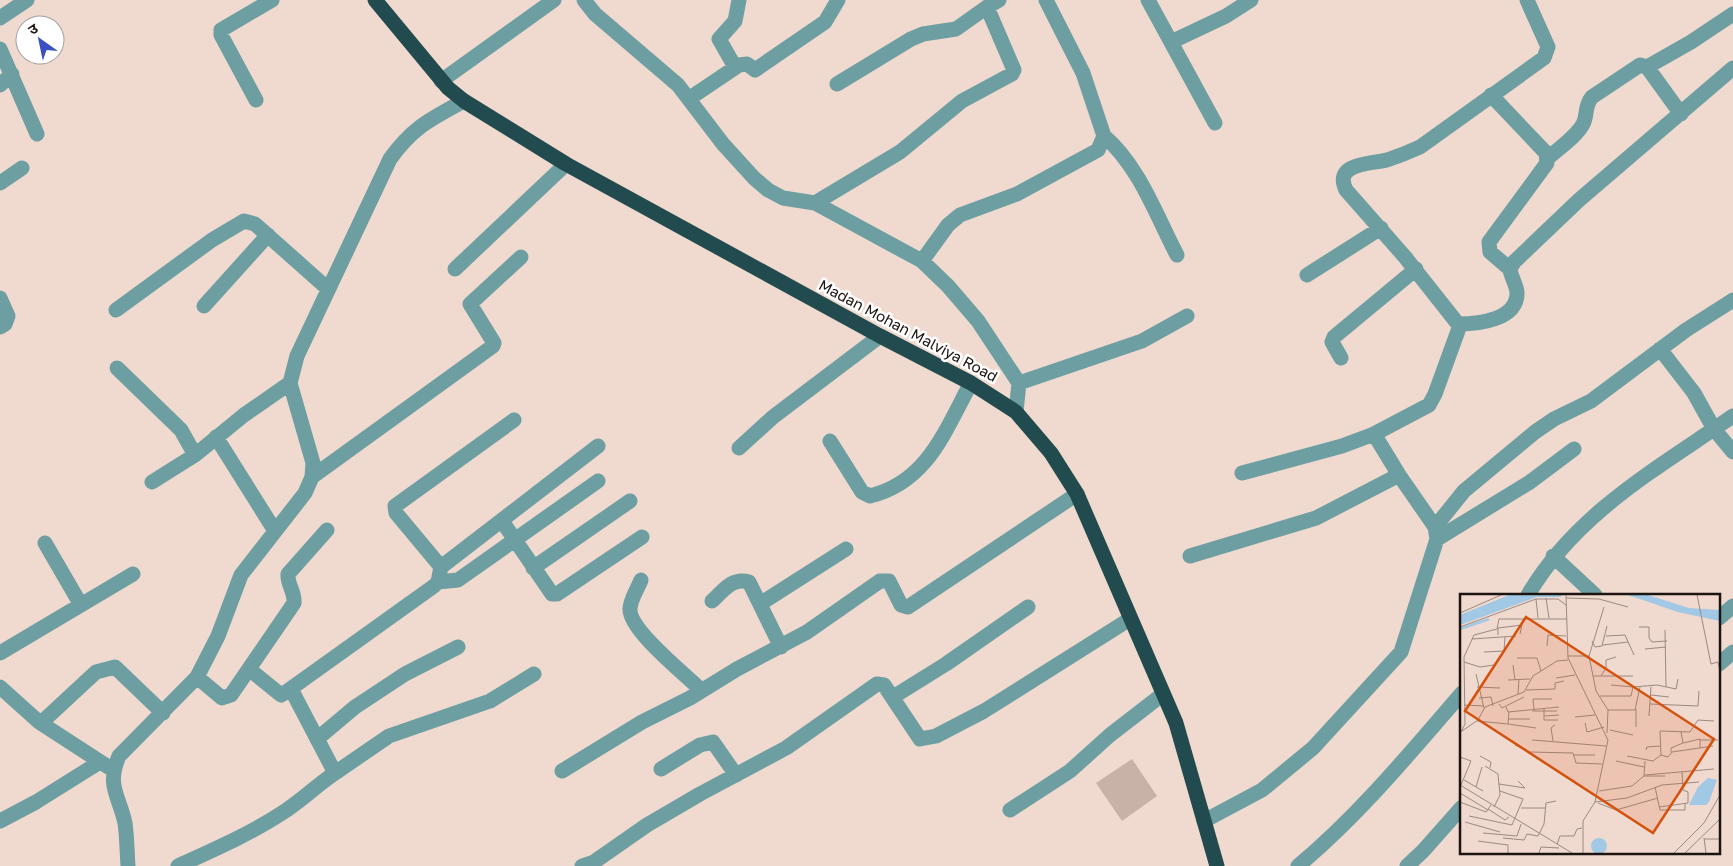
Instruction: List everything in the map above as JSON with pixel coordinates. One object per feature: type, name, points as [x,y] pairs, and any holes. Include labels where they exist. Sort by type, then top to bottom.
[{"type":"highway","name":"Madan Mohan Malviya Road","points":[[375,0],[441,81],[464,101],[566,164],[880,336],[971,383],[1016,412],[1051,453],[1077,494],[1176,723],[1217,866]]},
{"type":"street","points":[[0,18],[27,0]]},
{"type":"street","points":[[256,100],[221,35],[221,30],[272,0]]},
{"type":"street","points":[[441,81],[554,0]]},
{"type":"street","points":[[584,0],[595,14],[678,85],[690,98],[723,144],[754,178],[783,198],[816,202],[922,261],[948,286],[978,321],[1019,383],[1016,412]]},
{"type":"street","points":[[735,67],[719,39],[735,22],[739,0]]},
{"type":"street","points":[[690,98],[742,63],[755,70],[820,27],[838,0]]},
{"type":"street","points":[[1046,0],[1083,73],[1104,136],[1118,148],[1132,167],[1177,255]]},
{"type":"street","points":[[1148,0],[1215,123]]},
{"type":"street","points":[[1171,42],[1219,19],[1251,0]]},
{"type":"street","points":[[1242,473],[1342,446],[1374,434],[1428,405],[1435,394],[1459,328],[1458,324],[1416,269],[1346,190],[1343,183],[1344,175],[1350,168],[1359,164],[1400,156],[1420,148],[1548,54],[1548,47],[1527,0]]},
{"type":"street","points":[[816,202],[900,152],[962,101],[1012,74],[1014,70],[993,4],[956,29],[923,34],[911,39],[837,84]]},
{"type":"street","points":[[1647,67],[1691,42],[1733,14]]},
{"type":"street","points":[[0,49],[37,134]]},
{"type":"street","points":[[1548,158],[1580,129],[1585,122],[1587,102],[1640,64],[1647,67],[1681,114]]},
{"type":"street","points":[[1510,269],[1522,253],[1579,200],[1733,68]]},
{"type":"street","points":[[0,85],[12,74]]},
{"type":"street","points":[[1458,324],[1480,324],[1495,319],[1510,308],[1516,299],[1517,290],[1510,269],[1490,252],[1488,246],[1489,242],[1547,164],[1548,158],[1546,153],[1491,96]]},
{"type":"street","points":[[128,866],[124,822],[113,784],[113,770],[119,756],[197,677],[212,650],[241,574],[305,493],[312,477],[313,462],[290,383],[296,356],[390,158],[404,139],[422,124],[464,101]]},
{"type":"street","points":[[922,261],[948,225],[960,215],[1017,194],[1098,150],[1104,136]]},
{"type":"street","points":[[455,269],[566,164]]},
{"type":"street","points":[[0,182],[22,168]]},
{"type":"street","points":[[116,310],[212,240],[244,221],[255,224],[328,289]]},
{"type":"street","points":[[1308,275],[1381,228]]},
{"type":"street","points":[[204,306],[268,235]]},
{"type":"street","points":[[312,477],[493,346],[494,343],[470,304],[521,257]]},
{"type":"street","points":[[1342,358],[1332,342],[1334,337],[1416,269]]},
{"type":"street","points":[[0,298],[8,316],[5,324],[0,327]]},
{"type":"street","points":[[1204,821],[1262,790],[1313,748],[1401,652],[1411,625],[1436,533],[1464,491],[1535,432],[1554,419],[1590,401],[1733,300]]},
{"type":"street","points":[[1019,383],[1142,341],[1188,316]]},
{"type":"street","points":[[739,448],[773,417],[880,336]]},
{"type":"street","points":[[1660,350],[1694,393],[1714,429],[1733,452]]},
{"type":"street","points":[[117,368],[181,430],[195,454]]},
{"type":"street","points":[[152,482],[195,454],[290,383]]},
{"type":"street","points":[[830,441],[862,492],[870,496],[880,494],[914,475],[929,460],[971,383]]},
{"type":"street","points":[[1529,594],[1553,556],[1587,521],[1614,498],[1733,416]]},
{"type":"street","points":[[441,566],[396,513],[395,506],[514,420]]},
{"type":"street","points":[[1374,434],[1436,533]]},
{"type":"street","points":[[216,437],[275,531]]},
{"type":"street","points":[[438,582],[441,566],[598,446]]},
{"type":"street","points":[[1436,533],[1530,482],[1574,449]]},
{"type":"street","points":[[1190,556],[1316,518],[1399,475]]},
{"type":"street","points":[[249,669],[281,695],[438,582],[458,580],[598,481]]},
{"type":"street","points":[[562,771],[642,722],[690,698],[701,690],[781,647],[880,581],[889,581],[901,605],[908,607],[1077,494]]},
{"type":"street","points":[[533,568],[630,501]]},
{"type":"street","points":[[502,520],[547,590],[552,594],[557,594],[642,537]]},
{"type":"street","points":[[197,677],[222,698],[227,698],[294,603],[293,592],[287,582],[288,574],[327,530]]},
{"type":"street","points":[[45,543],[81,604]]},
{"type":"street","points":[[760,604],[846,549]]},
{"type":"street","points":[[1553,556],[1594,594]]},
{"type":"street","points":[[0,653],[133,574]]},
{"type":"street","points":[[712,601],[729,584],[740,579],[749,582],[781,647]]},
{"type":"street","points":[[641,580],[630,608],[631,617],[643,633],[701,690]]},
{"type":"street","points":[[1720,617],[1733,606]]},
{"type":"street","points":[[893,697],[946,664],[1028,607]]},
{"type":"street","points":[[582,866],[594,862],[647,825],[786,748],[877,684],[884,685],[920,739],[936,736],[984,711],[1130,619]]},
{"type":"street","points":[[317,739],[355,707],[405,674],[458,647]]},
{"type":"street","points":[[1720,663],[1733,652]]},
{"type":"street","points":[[41,723],[96,672],[115,667],[163,713]]},
{"type":"street","points":[[178,866],[229,842],[283,812],[313,788],[389,736],[490,701],[534,674]]},
{"type":"street","points":[[0,687],[41,723],[113,770]]},
{"type":"street","points":[[291,689],[335,773]]},
{"type":"street","points":[[1010,810],[1070,771],[1110,735],[1163,694]]},
{"type":"street","points":[[1298,866],[1328,841],[1418,744],[1460,695]]},
{"type":"street","points":[[661,769],[700,745],[713,742],[736,775]]},
{"type":"street","points":[[0,821],[36,802],[100,762]]},
{"type":"street","points":[[1407,866],[1424,851],[1460,809]]},
{"type":"building","points":[[1132,759],[1157,796],[1122,821],[1096,783]]}]
